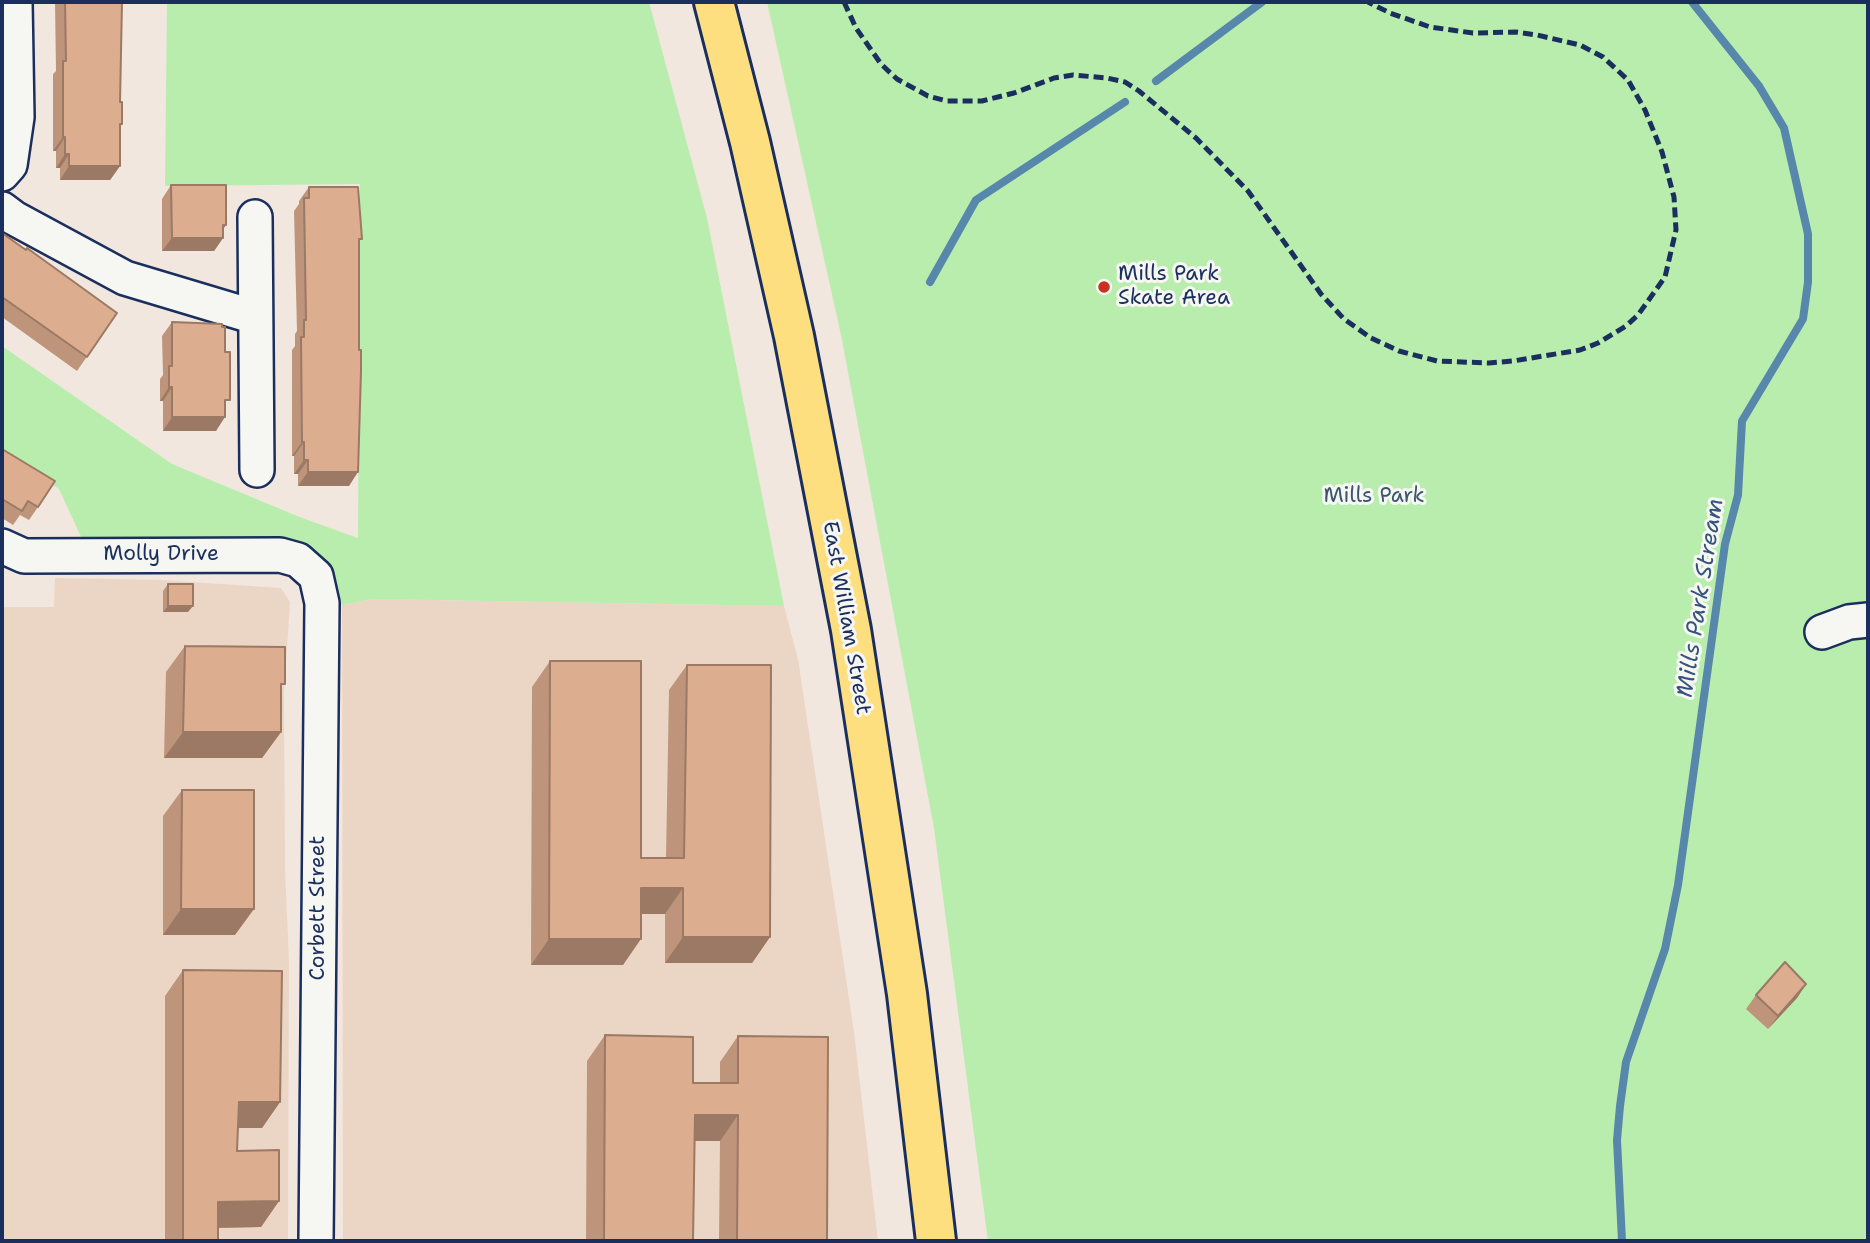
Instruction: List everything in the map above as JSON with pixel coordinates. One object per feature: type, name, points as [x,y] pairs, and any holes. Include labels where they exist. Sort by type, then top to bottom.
[{"type":"main road","name":"East William Street","points":[[714,2],[750,142],[794,336],[850,630],[907,994],[936,1241]]},
{"type":"street","points":[[2,174],[10,164],[17,117],[15,2]]},
{"type":"street","points":[[2,209],[125,278],[256,317]]},
{"type":"street","points":[[255,217],[257,471]]},
{"type":"street","name":"Molly Drive","points":[[2,546],[24,556],[280,555],[298,560],[316,576]]},
{"type":"street","name":"Corbett Street","points":[[316,576],[322,603],[316,1241]]},
{"type":"street","points":[[1822,632],[1849,622],[1868,620]]},
{"type":"shaded area","points":[[55,578],[161,580],[281,588],[290,602],[284,694],[285,868],[289,961],[288,1241],[2,1241],[2,607],[54,607]]},
{"type":"shaded area","points":[[372,599],[784,606],[798,659],[854,1032],[878,1241],[343,1241],[342,605]]},
{"type":"green space","points":[[167,2],[649,2],[707,218],[784,606],[373,599],[342,605],[333,575],[83,541],[59,489],[2,452],[2,346],[172,464],[302,518],[358,538],[360,184],[165,186]]},
{"type":"green space","name":"Mills Park","points":[[767,2],[1868,2],[1868,1241],[988,1241],[934,828],[841,335]]},
{"type":"building","points":[[65,2],[122,2],[120,166],[69,166],[69,154],[65,154],[63,137]]},
{"type":"building","points":[[171,185],[226,185],[226,225],[223,225],[223,238],[172,238]]},
{"type":"building","points":[[309,187],[358,187],[362,239],[359,239],[361,371],[358,472],[308,472],[308,460],[304,460],[301,337],[304,337],[306,320],[304,198],[309,198]]},
{"type":"building","points":[[2,233],[117,313],[87,357],[2,297]]},
{"type":"building","points":[[172,322],[222,324],[222,327],[225,327],[225,352],[230,352],[230,400],[225,400],[225,417],[172,417],[169,366],[172,366]]},
{"type":"building","points":[[2,449],[55,481],[38,507],[28,501],[22,511],[2,499]]},
{"type":"building","points":[[168,584],[193,584],[193,606],[168,606]]},
{"type":"building","points":[[185,646],[285,647],[285,684],[281,684],[281,732],[183,732]]},
{"type":"building","points":[[550,661],[641,661],[641,858],[684,858],[687,665],[771,665],[770,937],[683,937],[683,888],[641,888],[641,939],[549,939]]},
{"type":"building","points":[[182,790],[254,790],[254,909],[181,909]]},
{"type":"building","points":[[1785,962],[1806,984],[1778,1016],[1756,995]]},
{"type":"building","points":[[183,970],[282,971],[280,1102],[239,1102],[237,1151],[279,1150],[279,1201],[218,1202],[218,1241],[183,1241]]},
{"type":"building","points":[[605,1035],[693,1037],[693,1083],[738,1083],[738,1036],[828,1037],[827,1241],[737,1241],[738,1115],[695,1115],[693,1241],[604,1241]]},
{"type":"waterway","points":[[1156,81],[1262,2]]},
{"type":"waterway","name":"Mills Park Stream","points":[[1622,1241],[1617,1140],[1626,1062],[1665,949],[1678,885],[1725,544],[1738,495],[1742,421],[1803,319],[1808,282],[1808,234],[1784,128],[1759,86],[1692,2]]},
{"type":"waterway","points":[[930,282],[976,200],[1125,102]]},
{"type":"railway","points":[[844,2],[856,28],[881,64],[897,79],[928,96],[947,101],[982,101],[1014,93],[1054,78],[1073,75],[1125,82],[1196,138],[1248,191],[1321,294],[1344,319],[1371,338],[1399,351],[1437,361],[1513,361],[1580,350],[1598,343],[1626,326],[1638,315],[1665,277],[1676,230],[1674,197],[1662,152],[1645,110],[1628,80],[1603,57],[1580,45],[1516,32],[1473,33],[1430,27],[1368,2]]},
{"type":"place","name":"Mills Park Skate Area","points":[[1104,287]]}]
